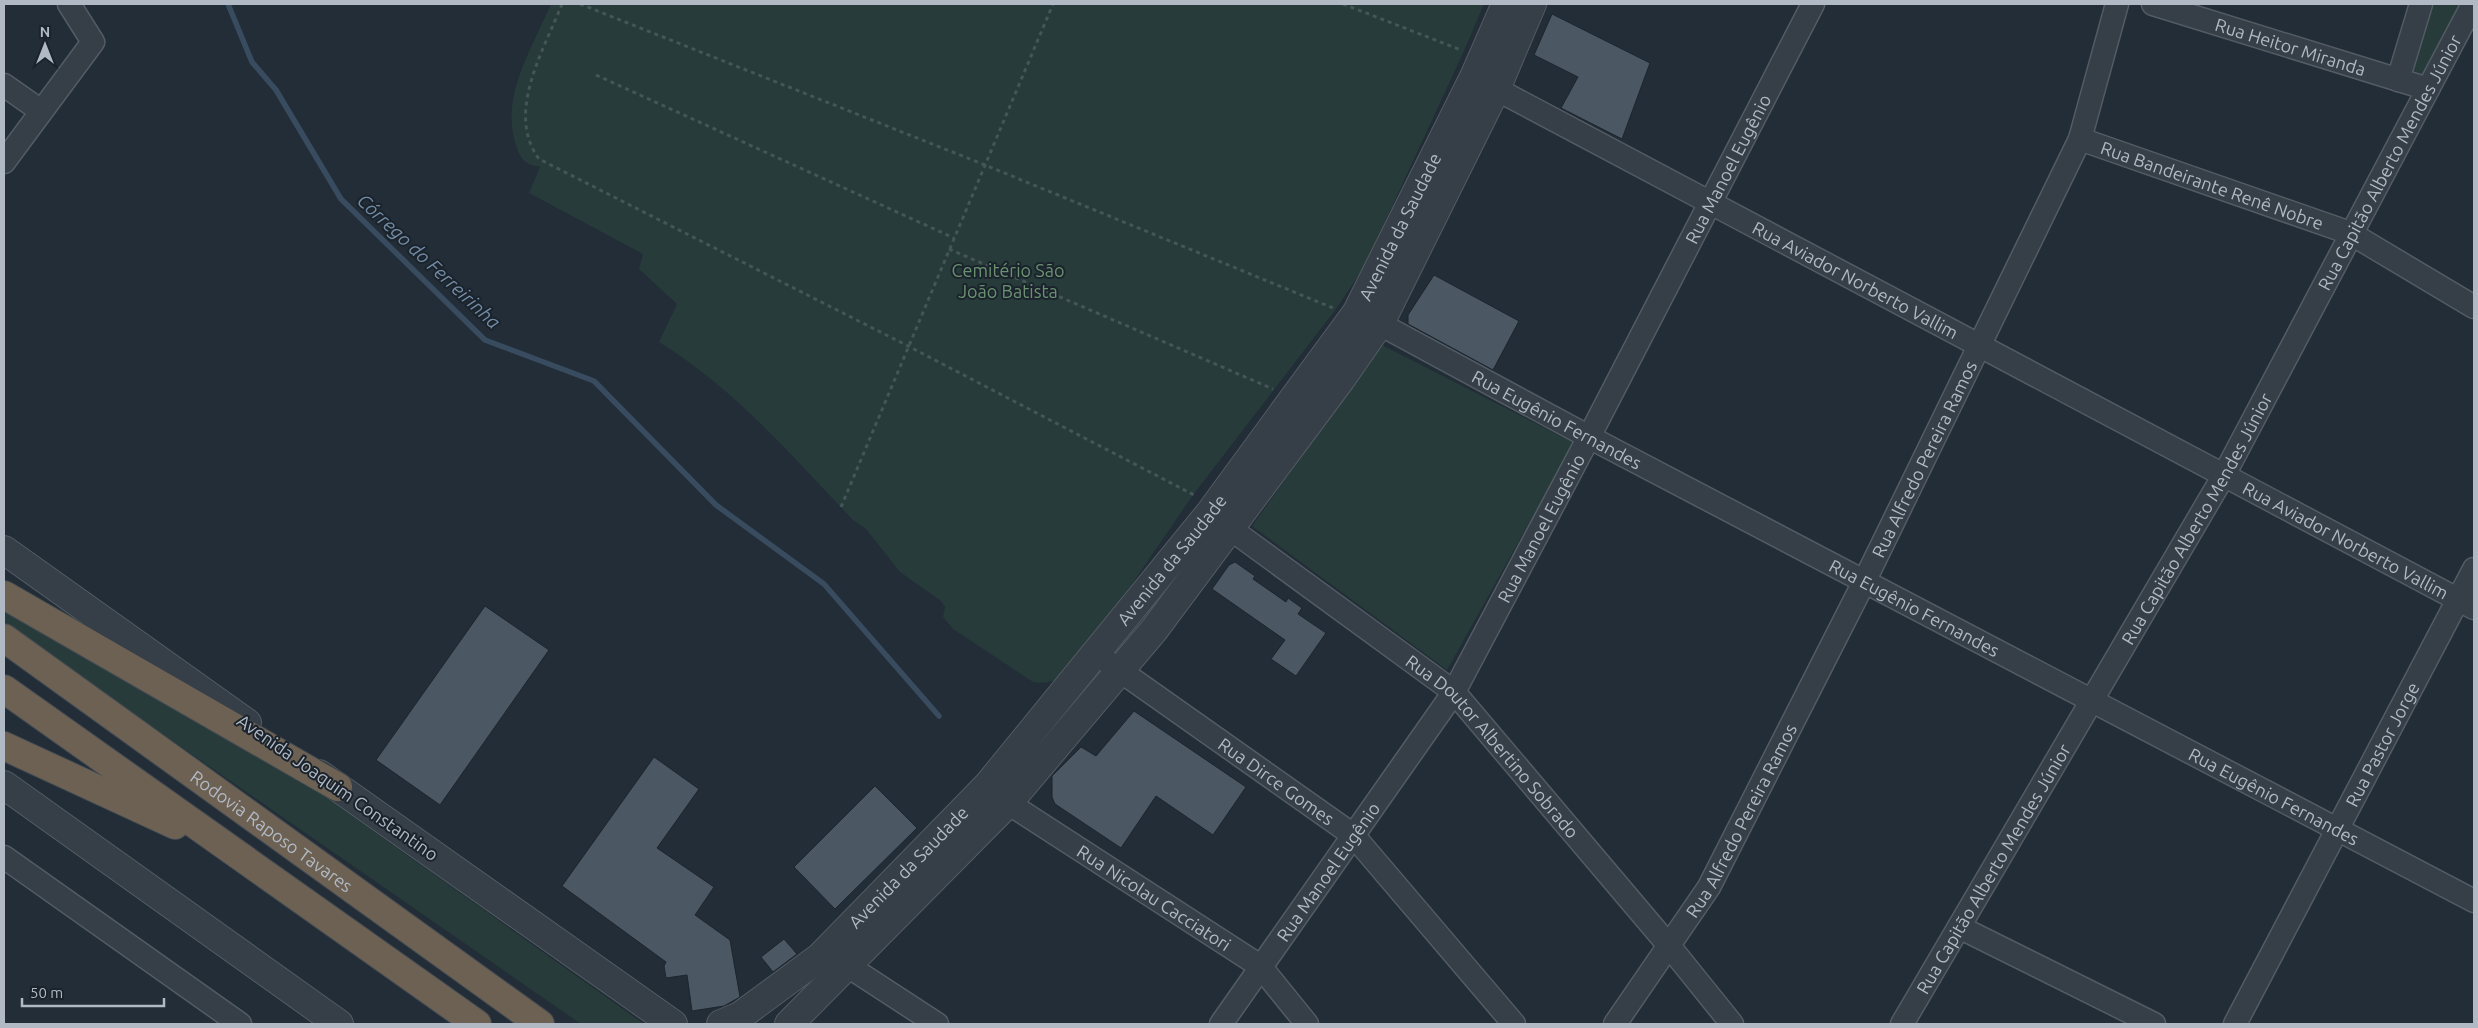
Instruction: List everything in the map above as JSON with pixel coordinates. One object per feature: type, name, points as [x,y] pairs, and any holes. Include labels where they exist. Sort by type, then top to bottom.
[{"type":"highway","points":[[4,595],[338,787]]},
{"type":"highway","name":"Rodovia Raposo Tavares","points":[[4,638],[540,1024]]},
{"type":"highway","points":[[4,689],[477,1024]]},
{"type":"highway","points":[[4,746],[234,852]]},
{"type":"street","points":[[4,162],[93,42],[69,4]]},
{"type":"street","name":"Avenida da Saudade","points":[[1485,83],[1506,4]]},
{"type":"street","name":"Avenida da Saudade","points":[[721,1024],[740,1016],[820,957],[892,881],[988,785],[1210,512],[1358,315],[1485,83],[1532,4]]},
{"type":"street","name":"Rua Manoel Eugênio","points":[[1221,1024],[1454,692],[1589,437],[1813,4]]},
{"type":"street","name":"Rua Alfredo Pereira Ramos","points":[[1615,1024],[1670,947],[1709,887],[1864,582],[2080,139],[2117,4]]},
{"type":"street","name":"Rua Heitor Miranda","points":[[2153,4],[2428,89]]},
{"type":"street","points":[[2398,80],[2421,4]]},
{"type":"street","name":"Rua Capitão Alberto Mendes Júnior","points":[[1902,1024],[2224,475],[2350,233],[2472,11]]},
{"type":"street","name":"Rua Aviador Norberto Vallim","points":[[1485,83],[1980,344],[2466,604]]},
{"type":"street","points":[[4,85],[41,111]]},
{"type":"street","name":"Rua Bandeirante Renê Nobre","points":[[2080,139],[2350,233],[2474,307]]},
{"type":"street","name":"Rua Eugênio Fernandes","points":[[1358,315],[2474,901]]},
{"type":"street","name":"Avenida da Saudade","points":[[789,1024],[1008,803],[1154,630],[1210,512]]},
{"type":"street","name":"Rua Doutor Albertino Sobrado","points":[[1210,512],[1454,692],[1670,947],[1732,1024]]},
{"type":"street","name":"Avenida Joaquim Constantino","points":[[4,550],[673,1024]]},
{"type":"street","name":"Rua Pastor Jorge","points":[[2235,1024],[2338,829],[2466,604],[2474,570]]},
{"type":"street","name":"Rua Dirce Gomes","points":[[1095,652],[1353,834],[1514,1024]]},
{"type":"street","points":[[4,784],[339,1024]]},
{"type":"street","name":"Rua Nicolau Cacciatori","points":[[988,785],[1008,803],[1260,966],[1307,1024]]},
{"type":"street","points":[[4,857],[240,1024]]},
{"type":"street","points":[[892,881],[918,895]]},
{"type":"street","points":[[1959,927],[2154,1024]]},
{"type":"street","points":[[820,957],[848,966],[937,1024]]},
{"type":"path","points":[[562,4],[534,74],[526,106],[526,131],[530,146],[539,159],[908,346],[1210,512]]},
{"type":"path","points":[[580,4],[1358,315]]},
{"type":"path","points":[[841,507],[1053,4]]},
{"type":"path","points":[[1343,4],[1464,51]]},
{"type":"path","points":[[596,75],[954,238]]},
{"type":"path","points":[[949,248],[1274,390]]},
{"type":"green space","name":"Cemitério São João Batista","points":[[551,4],[1484,4],[1364,267],[1336,309],[1193,495],[1075,667],[1056,680],[1040,683],[1033,682],[953,629],[943,617],[945,607],[941,601],[900,572],[866,529],[853,520],[762,425],[713,381],[659,342],[677,304],[639,269],[643,254],[529,193],[540,167],[527,163],[519,153],[512,124],[512,107],[521,71]]},
{"type":"green space","points":[[2429,4],[2467,4],[2429,78],[2409,71]]},
{"type":"green space","points":[[1382,345],[1574,443],[1447,670],[1252,526]]},
{"type":"green space","points":[[4,611],[314,789],[644,1024],[581,1024],[4,624]]},
{"type":"building","points":[[1552,14],[1650,63],[1622,139],[1561,108],[1578,77],[1534,55]]},
{"type":"building","points":[[1434,275],[1519,321],[1493,370],[1408,324],[1408,315]]},
{"type":"building","points":[[1235,562],[1255,576],[1253,579],[1286,602],[1288,598],[1302,608],[1298,614],[1326,633],[1296,676],[1271,659],[1285,640],[1212,589],[1229,565]]},
{"type":"building","points":[[485,606],[549,650],[440,805],[376,760]]},
{"type":"building","points":[[1134,711],[1246,787],[1213,835],[1156,796],[1121,848],[1055,804],[1052,797],[1052,776],[1081,747],[1096,756]]},
{"type":"building","points":[[654,757],[699,789],[657,848],[714,887],[695,915],[730,940],[740,997],[724,1006],[692,1011],[687,975],[666,978],[664,966],[666,962],[562,886]]},
{"type":"building","points":[[875,786],[917,828],[835,909],[794,867]]},
{"type":"building","points":[[784,939],[797,954],[773,972],[761,957]]},
{"type":"waterway","name":"Córrego do Ferreirinha","points":[[228,4],[252,62],[276,90],[341,199],[485,340],[594,381],[716,505],[824,584],[939,716]]}]
